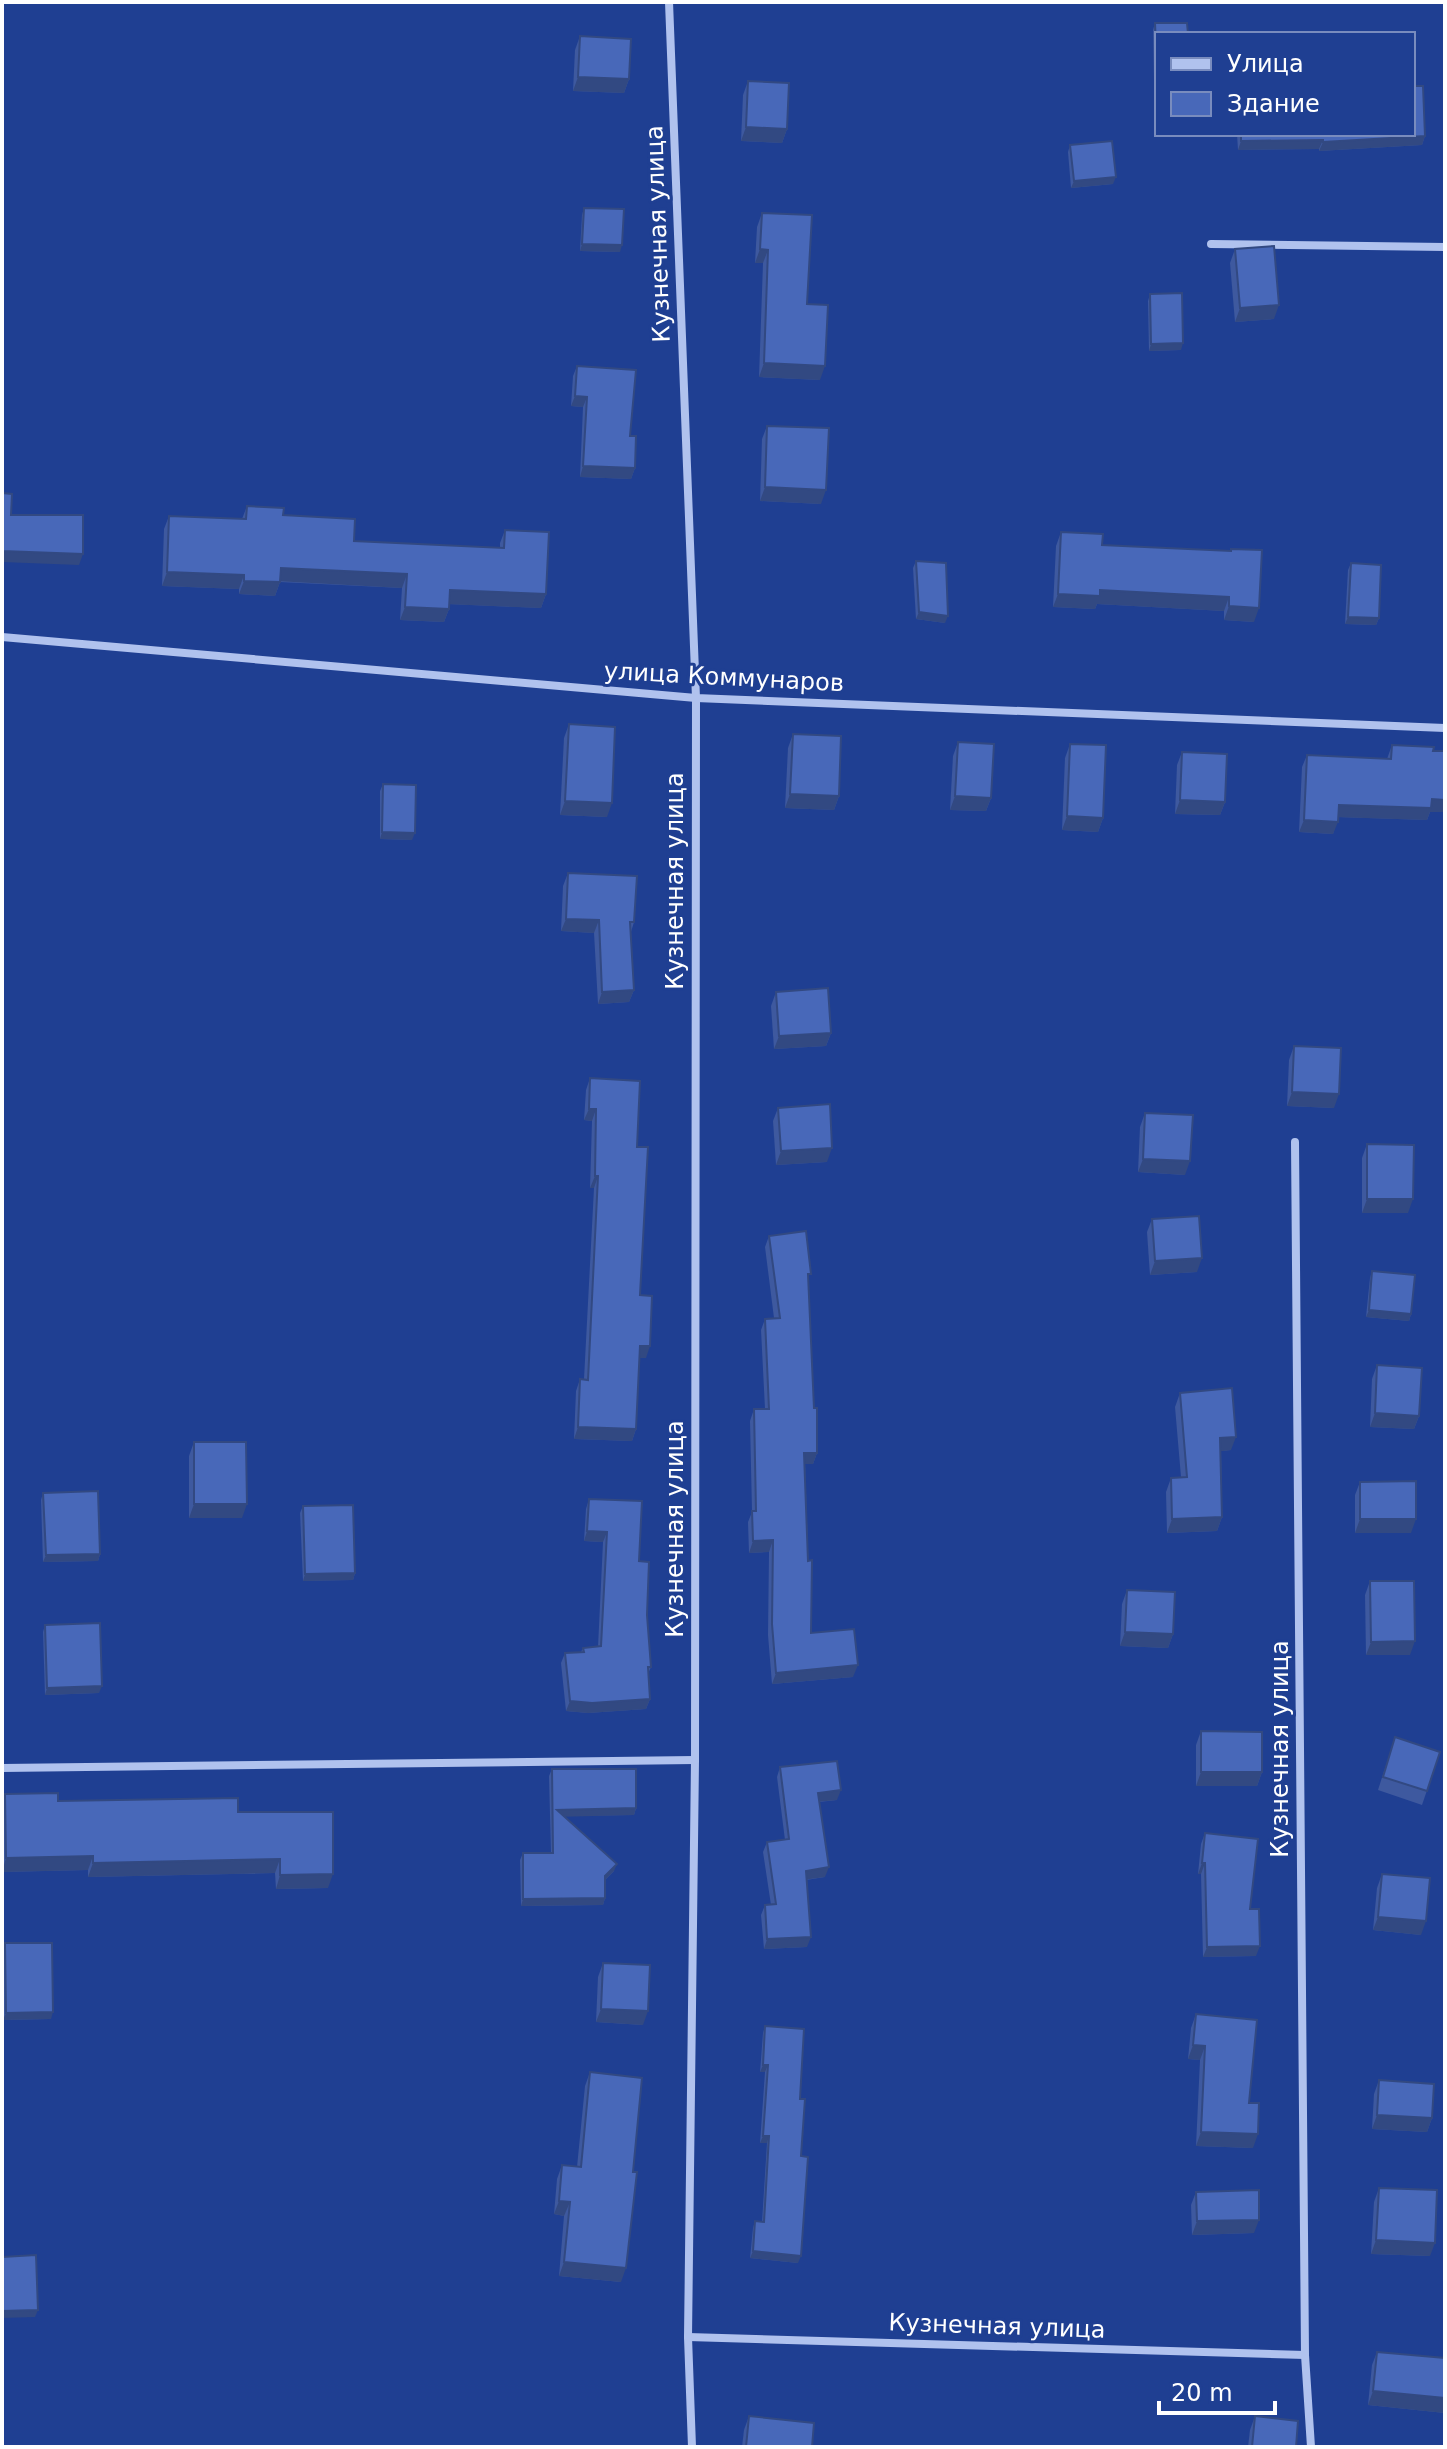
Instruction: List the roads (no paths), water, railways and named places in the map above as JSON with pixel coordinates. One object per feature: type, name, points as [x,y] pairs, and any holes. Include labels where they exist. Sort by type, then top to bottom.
[{"type":"street","name":"Кузнечная улица","points":[[669,2],[696,698],[695,1760],[688,2337],[692,2447]]},
{"type":"street","points":[[1211,244],[1445,247]]},
{"type":"street","name":"улица Коммунаров","points":[[2,637],[696,698],[1445,728]]},
{"type":"street","name":"Кузнечная улица","points":[[1295,1142],[1305,2355],[1311,2447]]},
{"type":"street","points":[[2,1768],[695,1760]]},
{"type":"street","name":"Кузнечная улица","points":[[688,2337],[1305,2355]]}]
